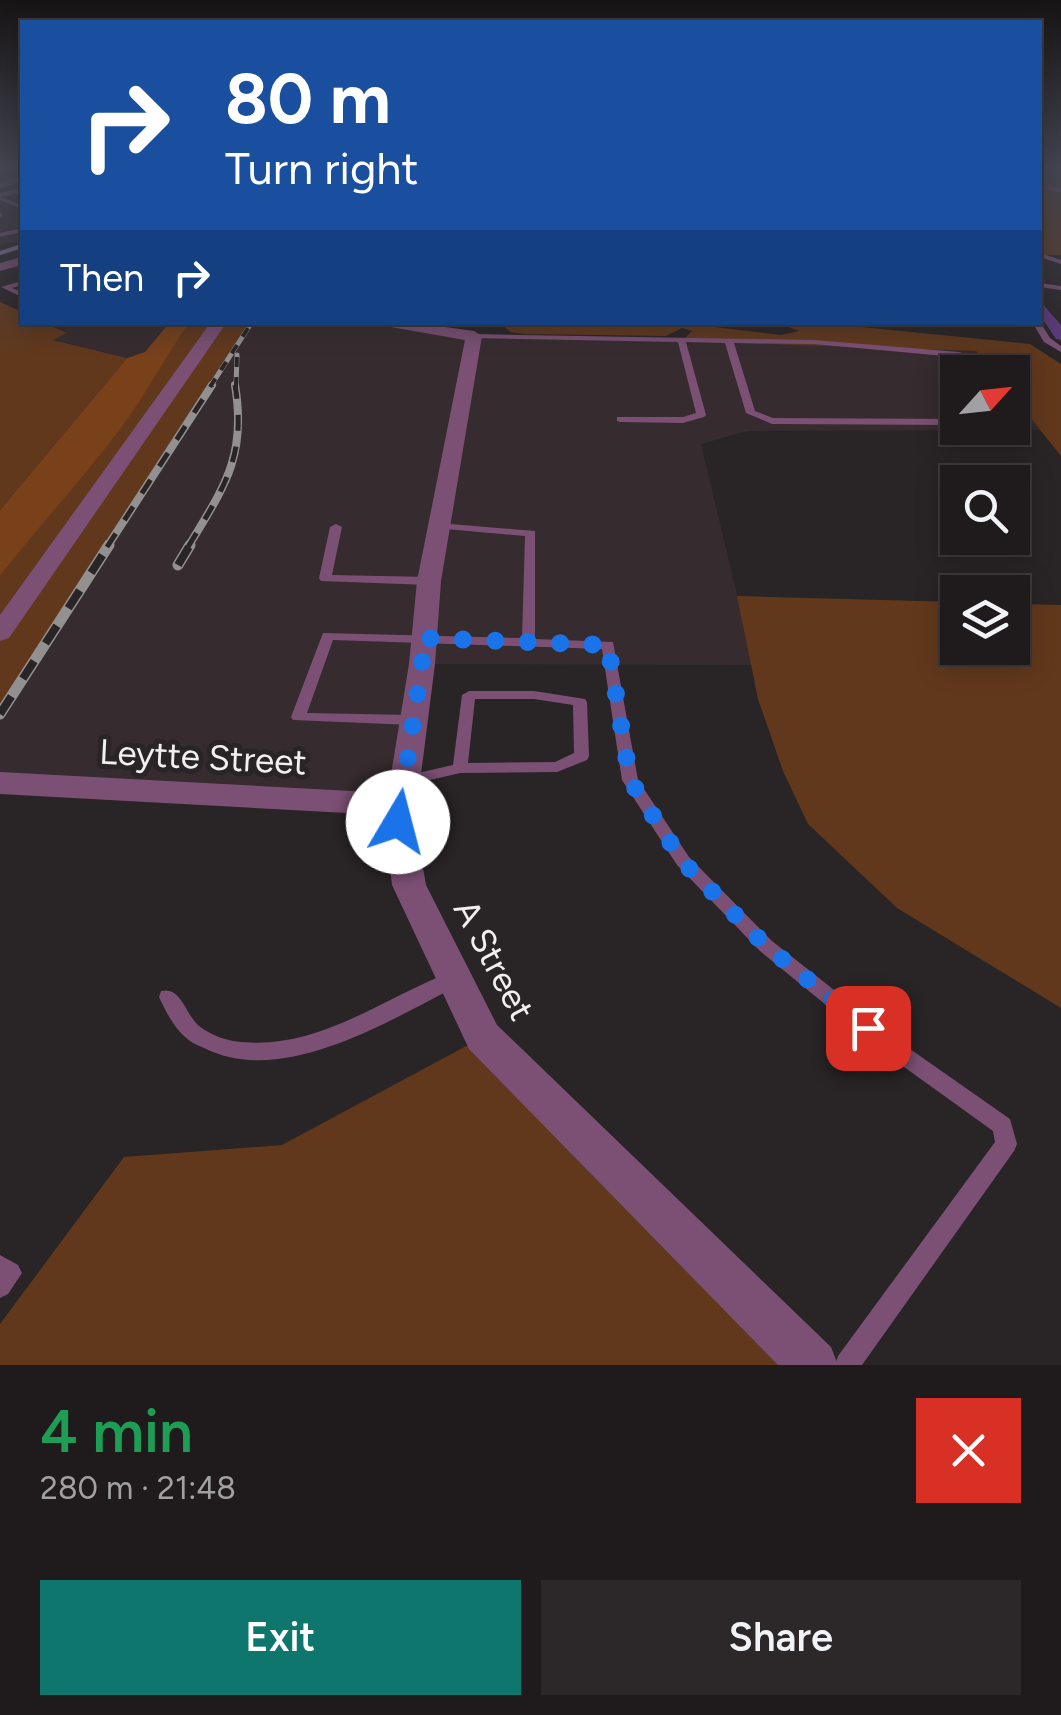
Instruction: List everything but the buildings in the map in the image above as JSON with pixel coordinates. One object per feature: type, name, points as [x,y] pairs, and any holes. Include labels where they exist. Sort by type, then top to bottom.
[{"type":"street","points":[[0,633],[217,325]]},
{"type":"street","points":[[436,325],[480,327]]},
{"type":"street","name":"A Street","points":[[480,327],[438,526],[398,822],[409,885],[483,1037],[814,1365]]},
{"type":"street","name":"Leytte Street","points":[[0,784],[402,793]]},
{"type":"lane","points":[[20,283],[6,287],[20,294]]},
{"type":"lane","points":[[1038,325],[1047,340],[1061,350]]},
{"type":"lane","points":[[480,327],[682,341],[814,342],[959,355]]},
{"type":"lane","points":[[620,419],[684,420],[701,415],[682,341]]},
{"type":"lane","points":[[729,341],[751,413],[758,416],[772,421],[940,422]]},
{"type":"lane","points":[[438,526],[532,533],[528,642]]},
{"type":"lane","points":[[336,527],[324,578],[429,582]]},
{"type":"lane","points":[[412,720],[298,717],[328,636],[608,645],[630,780],[683,862],[766,946],[893,1048],[1004,1126],[1006,1144],[847,1365]]},
{"type":"lane","points":[[402,793],[460,768],[556,767],[582,756],[580,702],[534,695],[469,695],[460,768]]},
{"type":"lane","points":[[168,997],[194,1034],[228,1048],[268,1053],[320,1042],[455,979]]},
{"type":"lane","points":[[0,1267],[10,1273],[0,1286]]},
{"type":"shaded area","points":[[0,231],[20,231],[20,240],[0,245]]},
{"type":"shaded area","points":[[1042,231],[1061,231],[1061,255],[1042,255]]},
{"type":"shaded area","points":[[0,302],[20,311],[20,325],[49,325],[67,333],[53,340],[127,358],[0,510]]},
{"type":"shaded area","points":[[50,325],[167,325],[145,352],[127,358],[51,339],[66,332]]},
{"type":"shaded area","points":[[167,325],[189,325],[122,426],[0,576],[0,510],[127,358],[145,352]]},
{"type":"shaded area","points":[[188,325],[251,325],[0,714],[0,576]]},
{"type":"shaded area","points":[[251,325],[392,325],[474,336],[906,346],[976,351],[979,355],[940,355],[940,430],[748,431],[701,444],[754,665],[423,664],[401,805],[0,783],[0,714]]},
{"type":"shaded area","points":[[502,325],[699,325],[781,335],[799,331],[783,325],[842,325],[1030,344],[1061,364],[1061,456],[1030,417],[1030,355],[682,341],[692,331],[682,328],[666,336],[511,332]]},
{"type":"shaded area","points":[[1030,417],[1040,430],[1030,430]]},
{"type":"shaded area","points":[[737,596],[940,602],[940,665],[1030,665],[1030,604],[1061,605],[1061,1008],[897,908],[808,824],[783,771],[758,699]]},
{"type":"shaded area","points":[[483,1037],[813,1365],[0,1365],[0,1324],[124,1157],[282,1145]]},
{"type":"waterway","points":[[0,253],[20,247]]},
{"type":"waterway","points":[[1042,308],[1061,336]]},
{"type":"railway","points":[[210,387],[250,325]]},
{"type":"railway","points":[[236,387],[237,355]]},
{"type":"railway","points":[[107,547],[212,385]]},
{"type":"railway","points":[[188,547],[222,488],[235,452],[235,385]]},
{"type":"railway","points":[[0,714],[109,545]]},
{"type":"railway","points":[[178,565],[190,545]]},
{"type":"route","points":[[398,822],[422,664],[422,638],[608,645],[630,780],[683,862],[766,946],[868,1028]]}]
